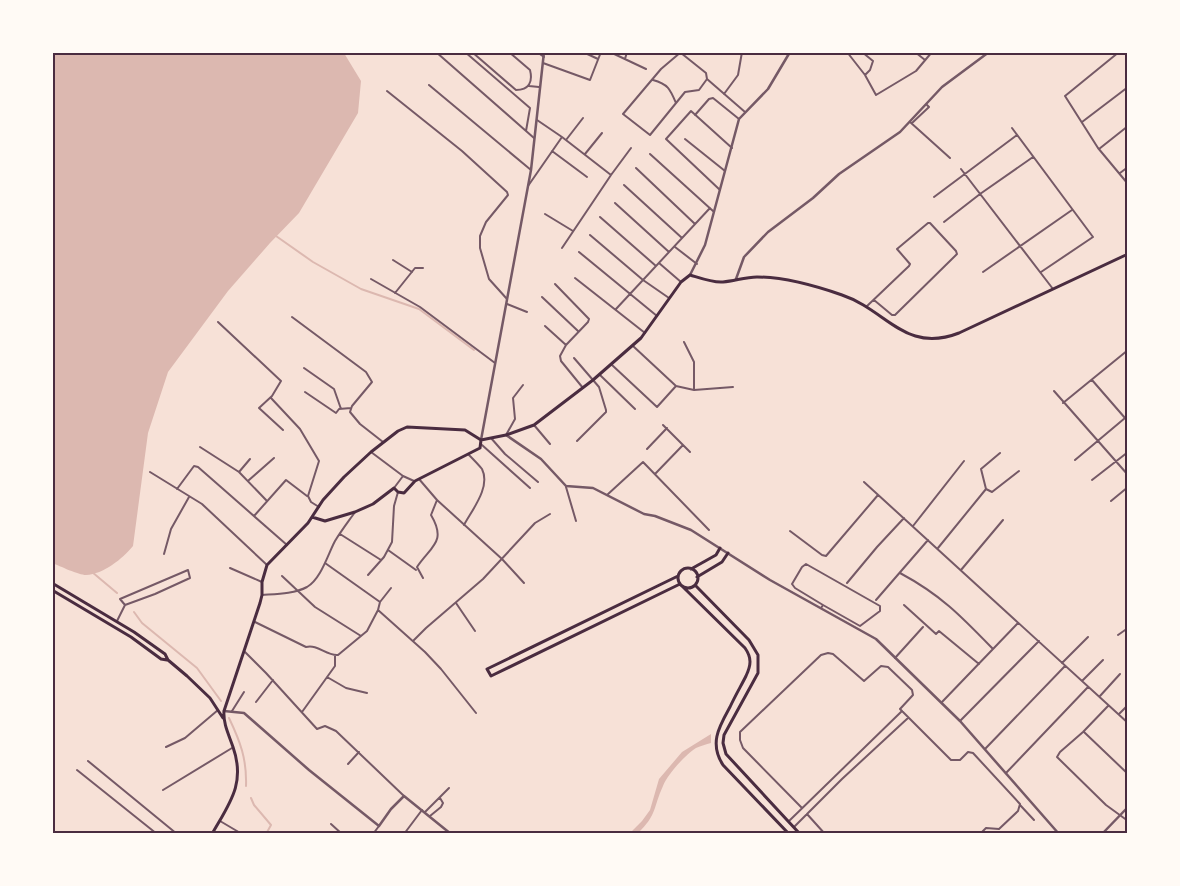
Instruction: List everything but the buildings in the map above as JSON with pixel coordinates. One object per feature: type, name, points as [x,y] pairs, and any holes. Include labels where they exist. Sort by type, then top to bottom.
[{"type":"main road","points":[[481,442],[534,425],[600,375],[633,346],[681,282],[690,275],[719,282],[758,277],[793,282],[842,295],[910,334],[924,339],[940,339],[959,333],[1128,254]]},
{"type":"main road","points":[[223,719],[262,595],[262,582],[267,565],[312,517],[335,486],[383,442],[407,426],[465,430],[481,442]]},
{"type":"main road","points":[[312,517],[325,521],[355,512],[373,504],[394,488],[398,492],[404,493],[417,480],[480,448],[481,442]]},
{"type":"main road","points":[[720,548],[716,555],[692,569],[683,570],[678,576],[487,669],[491,676],[682,585],[690,588],[695,585],[697,577],[722,562],[728,553]]},
{"type":"main road","points":[[692,569],[697,577]]},
{"type":"main road","points":[[678,576],[682,585],[747,651],[750,662],[746,676],[718,728],[716,747],[723,765],[789,834]]},
{"type":"main road","points":[[52,583],[117,622],[165,654],[168,660],[198,685],[218,710],[233,748],[237,767],[234,795],[212,834]]},
{"type":"main road","points":[[695,585],[752,643],[759,660],[759,669],[755,679],[723,739],[723,747],[727,758],[800,834]]},
{"type":"main road","points":[[52,590],[131,637],[161,659],[168,660]]},
{"type":"main road","points":[[99,619],[103,614]]},
{"type":"main road","points":[[746,676],[755,679]]},
{"type":"main road","points":[[758,801],[763,795]]},
{"type":"street","points":[[436,52],[535,139]]},
{"type":"street","points":[[465,52],[530,108],[526,131]]},
{"type":"street","points":[[472,52],[516,90],[523,90],[529,86],[532,78],[530,70],[509,52]]},
{"type":"street","points":[[537,52],[544,57]]},
{"type":"street","points":[[530,488],[481,442],[531,170],[544,52]]},
{"type":"street","points":[[583,52],[598,59]]},
{"type":"street","points":[[543,64],[590,80],[601,52]]},
{"type":"street","points":[[610,52],[646,69]]},
{"type":"street","points":[[625,59],[627,52]]},
{"type":"street","points":[[724,94],[738,76],[742,52]]},
{"type":"street","points":[[690,275],[705,246],[739,120],[768,89],[790,52]]},
{"type":"street","points":[[847,52],[865,75],[876,95],[916,71],[932,52]]},
{"type":"street","points":[[862,52],[873,61],[870,70],[865,75]]},
{"type":"street","points":[[915,52],[926,61]]},
{"type":"street","points":[[983,52],[986,56]]},
{"type":"street","points":[[736,279],[744,257],[768,232],[840,174],[900,132],[928,106],[942,87],[989,52]]},
{"type":"street","points":[[1119,52],[1065,96],[1099,149],[1128,184]]},
{"type":"street","points":[[708,79],[699,90],[685,92],[650,136],[623,114],[661,69],[681,53],[706,73],[708,79],[745,112]]},
{"type":"street","points":[[652,80],[664,83],[676,103]]},
{"type":"street","points":[[430,84],[531,170]]},
{"type":"street","points":[[529,86],[540,87]]},
{"type":"street","points":[[1082,122],[1128,87]]},
{"type":"street","points":[[387,91],[462,151],[507,192],[508,195],[482,229],[480,248],[489,279],[507,299]]},
{"type":"street","points":[[695,115],[709,99],[713,98],[739,120]]},
{"type":"street","points":[[720,190],[666,139],[691,111],[732,148]]},
{"type":"street","points":[[566,140],[582,118]]},
{"type":"street","points":[[537,120],[611,175]]},
{"type":"street","points":[[911,123],[950,158]]},
{"type":"street","points":[[1099,149],[1128,126]]},
{"type":"street","points":[[1012,128],[1093,238],[1041,272]]},
{"type":"street","points":[[585,154],[602,134]]},
{"type":"street","points":[[934,197],[1017,135]]},
{"type":"street","points":[[528,187],[562,137]]},
{"type":"street","points":[[685,139],[725,171]]},
{"type":"street","points":[[562,248],[631,148]]},
{"type":"street","points":[[552,151],[587,177]]},
{"type":"street","points":[[650,154],[715,212]]},
{"type":"street","points":[[944,222],[1033,157]]},
{"type":"street","points":[[1119,174],[1128,167]]},
{"type":"street","points":[[636,168],[695,224]]},
{"type":"street","points":[[960,169],[1053,289]]},
{"type":"street","points":[[624,185],[682,238]]},
{"type":"street","points":[[615,203],[668,252]]},
{"type":"street","points":[[616,309],[710,208]]},
{"type":"street","points":[[983,272],[1072,210]]},
{"type":"street","points":[[545,214],[573,231]]},
{"type":"street","points":[[600,217],[656,266]]},
{"type":"street","points":[[866,308],[874,300],[910,264],[898,249],[928,223],[956,251],[957,254],[895,315],[892,316],[874,300]]},
{"type":"street","points":[[590,235],[643,280],[669,298]]},
{"type":"street","points":[[674,246],[696,264]]},
{"type":"street","points":[[579,252],[629,295],[657,316]]},
{"type":"street","points":[[393,260],[412,272]]},
{"type":"street","points":[[659,263],[681,282]]},
{"type":"street","points":[[395,293],[412,272],[417,268],[423,268]]},
{"type":"street","points":[[575,278],[644,333]]},
{"type":"street","points":[[371,279],[425,310],[495,364]]},
{"type":"street","points":[[555,284],[589,319],[566,345],[560,359],[583,388]]},
{"type":"street","points":[[542,297],[579,332]]},
{"type":"street","points":[[507,304],[527,312]]},
{"type":"street","points":[[292,316],[366,372],[371,378],[372,382],[351,408],[350,412],[360,424],[383,442]]},
{"type":"street","points":[[218,322],[280,380],[281,382],[272,396],[259,408],[283,430]]},
{"type":"street","points":[[545,326],[566,345]]},
{"type":"street","points":[[684,342],[694,362],[694,390]]},
{"type":"street","points":[[633,346],[676,386],[694,390],[733,388]]},
{"type":"street","points":[[1063,403],[1128,350]]},
{"type":"street","points":[[574,358],[598,387],[606,412],[576,441]]},
{"type":"street","points":[[612,365],[657,407],[676,386]]},
{"type":"street","points":[[304,368],[334,389],[341,409]]},
{"type":"street","points":[[600,375],[635,410]]},
{"type":"street","points":[[1092,380],[1125,418]]},
{"type":"street","points":[[523,385],[513,398],[515,419],[506,435],[541,459],[566,486],[576,521]]},
{"type":"street","points":[[1054,391],[1128,475]]},
{"type":"street","points":[[305,392],[336,413],[341,409],[351,408]]},
{"type":"street","points":[[272,396],[272,399],[300,429],[318,462],[308,496]]},
{"type":"street","points":[[1075,460],[1128,416]]},
{"type":"street","points":[[534,425],[550,444]]},
{"type":"street","points":[[663,425],[690,452]]},
{"type":"street","points":[[647,449],[667,428]]},
{"type":"street","points":[[491,438],[505,454],[538,482]]},
{"type":"street","points":[[655,474],[683,445]]},
{"type":"street","points":[[200,447],[249,480],[267,501]]},
{"type":"street","points":[[371,452],[403,476],[417,480],[502,559],[524,583]]},
{"type":"street","points":[[1092,480],[1128,452]]},
{"type":"street","points":[[1000,453],[981,469],[986,489],[992,492],[1020,471]]},
{"type":"street","points":[[464,525],[480,496],[484,480],[482,470],[468,454]]},
{"type":"street","points":[[249,480],[274,458]]},
{"type":"street","points":[[239,472],[250,459]]},
{"type":"street","points":[[913,526],[964,461]]},
{"type":"street","points":[[608,495],[644,462],[708,530]]},
{"type":"street","points":[[177,489],[194,466],[198,467],[287,545]]},
{"type":"street","points":[[150,472],[206,508],[267,565]]},
{"type":"street","points":[[394,488],[403,476]]},
{"type":"street","points":[[254,516],[286,480],[308,496],[319,507]]},
{"type":"street","points":[[864,482],[1128,722]]},
{"type":"street","points":[[566,486],[593,488],[644,514],[655,516],[691,530],[765,577],[822,607],[860,626],[880,611],[880,606],[806,564],[802,566],[792,584],[794,588],[822,607],[876,639],[960,721],[1059,834]]},
{"type":"street","points":[[1111,501],[1128,487]]},
{"type":"street","points":[[938,548],[986,489]]},
{"type":"street","points":[[368,575],[381,560],[392,542],[394,506],[398,492]]},
{"type":"street","points":[[790,531],[822,556],[826,556],[878,495]]},
{"type":"street","points":[[164,554],[171,529],[189,496]]},
{"type":"street","points":[[417,571],[416,567],[437,541],[439,534],[431,516],[437,500]]},
{"type":"street","points":[[262,595],[298,590],[307,587],[313,582],[340,534],[355,512]]},
{"type":"street","points":[[414,640],[484,579],[535,522],[550,514]]},
{"type":"street","points":[[847,583],[904,518]]},
{"type":"street","points":[[960,570],[1003,520]]},
{"type":"street","points":[[340,534],[381,560]]},
{"type":"street","points":[[876,600],[928,540]]},
{"type":"street","points":[[388,550],[417,571],[423,578]]},
{"type":"street","points":[[325,563],[380,602]]},
{"type":"street","points":[[230,568],[262,582]]},
{"type":"street","points":[[117,622],[125,605],[190,578],[190,570],[120,599],[125,605]]},
{"type":"street","points":[[900,573],[934,592],[993,649]]},
{"type":"street","points":[[282,576],[315,607],[360,636]]},
{"type":"street","points":[[253,620],[306,647],[312,645],[338,655],[370,628],[380,602],[391,588]]},
{"type":"street","points":[[456,603],[475,632]]},
{"type":"street","points":[[904,605],[936,634],[939,631],[979,664]]},
{"type":"street","points":[[378,610],[414,640],[441,669],[476,713]]},
{"type":"street","points":[[941,703],[1018,622]]},
{"type":"street","points":[[895,658],[923,627]]},
{"type":"street","points":[[1118,635],[1128,628]]},
{"type":"street","points":[[1062,663],[1088,637]]},
{"type":"street","points":[[960,721],[1038,641]]},
{"type":"street","points":[[244,650],[317,729],[325,726],[336,731],[404,796],[450,833]]},
{"type":"street","points":[[802,808],[743,748],[740,732],[821,655],[828,652],[833,654],[864,682],[881,666],[888,667],[912,690],[913,695],[900,710],[952,760],[960,760],[968,752],[973,753],[1034,820]]},
{"type":"street","points":[[302,712],[335,666],[335,655]]},
{"type":"street","points":[[1082,681],[1103,660]]},
{"type":"street","points":[[985,749],[1065,666]]},
{"type":"street","points":[[1099,696],[1120,674]]},
{"type":"street","points":[[327,676],[346,688],[367,693]]},
{"type":"street","points":[[256,702],[273,680]]},
{"type":"street","points":[[1006,773],[1088,687]]},
{"type":"street","points":[[232,711],[244,692]]},
{"type":"street","points":[[1108,705],[1057,757],[1106,805],[1128,821]]},
{"type":"street","points":[[1118,714],[1128,705]]},
{"type":"street","points":[[166,747],[185,738],[218,710]]},
{"type":"street","points":[[224,711],[244,713],[251,718],[309,770],[379,826]]},
{"type":"street","points":[[789,821],[902,711]]},
{"type":"street","points":[[794,827],[908,718]]},
{"type":"street","points":[[1083,732],[1128,774]]},
{"type":"street","points":[[163,790],[233,748]]},
{"type":"street","points":[[348,764],[359,752]]},
{"type":"street","points":[[88,761],[177,834]]},
{"type":"street","points":[[77,770],[157,834]]},
{"type":"street","points":[[404,834],[424,811],[449,788]]},
{"type":"street","points":[[820,792],[824,797]]},
{"type":"street","points":[[373,834],[390,809],[404,796]]},
{"type":"street","points":[[430,816],[444,803],[440,798]]},
{"type":"street","points":[[980,834],[986,828],[999,829],[1018,811],[1020,804]]},
{"type":"street","points":[[1102,834],[1128,807]]},
{"type":"street","points":[[807,814],[825,834]]},
{"type":"street","points":[[220,821],[242,834]]},
{"type":"street","points":[[331,824],[342,834]]},
{"type":"street","points":[[1050,834],[1055,829]]},
{"type":"shaded area","points":[[53,52],[344,53],[361,81],[358,113],[299,213],[228,291],[168,372],[148,433],[133,546],[124,556],[106,569],[86,575],[53,563]]},
{"type":"shaded area","points":[[711,734],[711,743],[692,751],[668,776],[649,821],[638,833],[630,833],[650,810],[659,779],[682,752]]},
{"type":"waterway","points":[[276,236],[313,262],[361,289],[419,309],[474,350]]},
{"type":"waterway","points":[[92,572],[117,593]]},
{"type":"waterway","points":[[134,612],[142,623],[197,668],[221,701]]},
{"type":"waterway","points":[[229,718],[242,750],[246,786]]},
{"type":"waterway","points":[[251,798],[254,805],[271,825],[266,834]]}]
